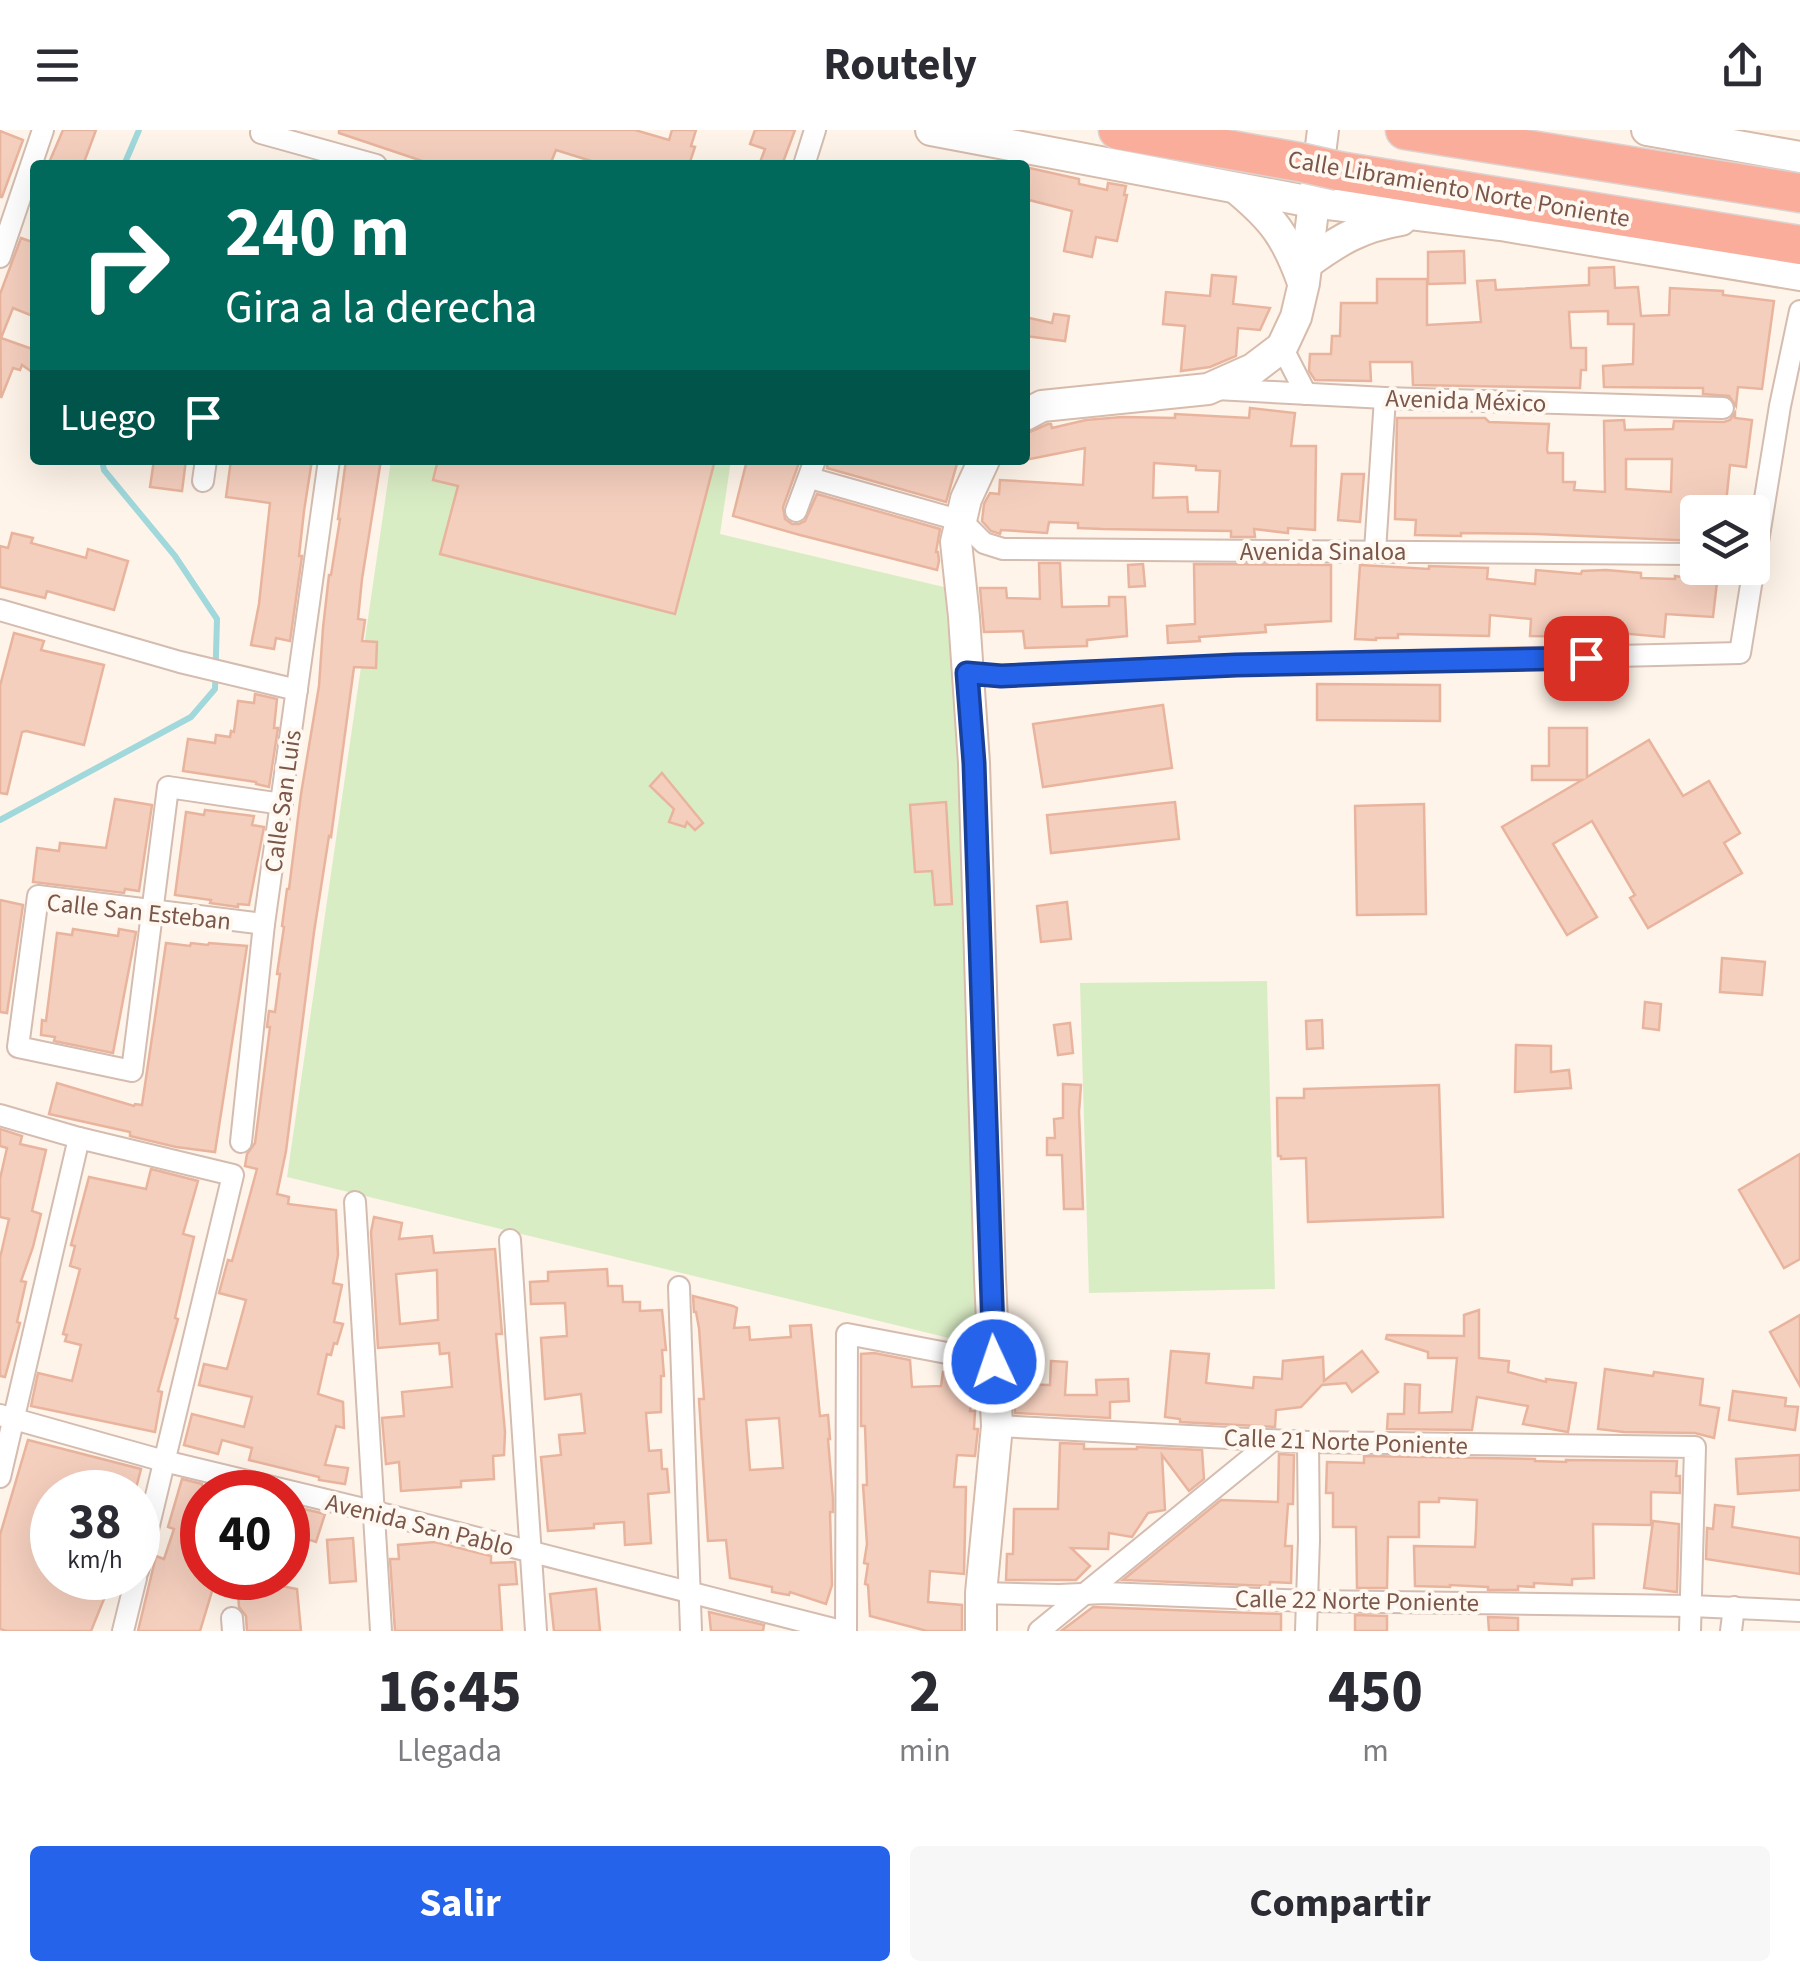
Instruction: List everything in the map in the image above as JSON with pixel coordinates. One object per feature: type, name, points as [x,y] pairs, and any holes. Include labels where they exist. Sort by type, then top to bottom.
[{"type":"highway","name":"Calle Libramiento Norte Poniente","points":[[1118,130],[1339,171],[1800,245]]},
{"type":"highway","name":"Calle Libramiento Norte Poniente","points":[[1405,130],[1800,193]]},
{"type":"street","points":[[33,160],[43,130]]},
{"type":"street","points":[[806,160],[815,130]]},
{"type":"street","points":[[931,130],[1312,202],[1502,225],[1800,275]]},
{"type":"street","points":[[1030,412],[1042,406],[1208,389],[1253,369],[1282,347],[1296,317],[1304,274],[1322,130]]},
{"type":"street","points":[[1648,130],[1800,157]]},
{"type":"street","points":[[261,133],[358,160]]},
{"type":"street","points":[[0,257],[30,168]]},
{"type":"street","points":[[1235,187],[1266,213],[1304,274]]},
{"type":"street","points":[[1304,274],[1338,240],[1375,224],[1422,216]]},
{"type":"street","points":[[967,673],[1001,676],[1236,665],[1740,653],[1800,311]]},
{"type":"street","points":[[1282,347],[1306,394]]},
{"type":"street","name":"Avenida México","points":[[1208,389],[1723,408]]},
{"type":"street","points":[[1374,551],[1384,398]]},
{"type":"street","points":[[203,482],[205,465]]},
{"type":"street","name":"Calle San Luis","points":[[241,1142],[264,924],[328,465]]},
{"type":"street","points":[[980,1631],[997,1426],[974,763],[956,542],[966,498],[982,465]]},
{"type":"street","points":[[796,511],[812,469]]},
{"type":"street","name":"Avenida Sinaloa","points":[[812,469],[962,521],[984,543],[1003,549],[1680,554]]},
{"type":"street","points":[[0,610],[180,662],[297,690]]},
{"type":"street","points":[[152,911],[168,787],[282,804]]},
{"type":"street","name":"Calle San Esteban","points":[[152,911],[132,1071],[18,1047],[38,896],[264,924]]},
{"type":"street","points":[[0,1115],[233,1175],[160,1478]]},
{"type":"street","points":[[0,1477],[7,1417],[79,1138]]},
{"type":"street","points":[[355,1202],[381,1631]]},
{"type":"street","points":[[510,1240],[536,1631]]},
{"type":"street","points":[[679,1287],[691,1631]]},
{"type":"street","points":[[844,1631],[846,1334],[994,1362]]},
{"type":"street","name":"Avenida San Pablo","points":[[7,1417],[164,1461],[844,1631]]},
{"type":"street","name":"Calle 21 Norte Poniente","points":[[997,1426],[1308,1442],[1694,1447],[1691,1606]]},
{"type":"street","points":[[1039,1631],[1272,1440]]},
{"type":"street","points":[[1306,1631],[1308,1442]]},
{"type":"street","name":"Calle 22 Norte Poniente","points":[[981,1592],[1800,1611]]},
{"type":"street","points":[[123,1631],[131,1600]]},
{"type":"street","points":[[1690,1631],[1691,1606]]},
{"type":"street","points":[[1732,1631],[1734,1608]]},
{"type":"green space","points":[[390,465],[730,465],[720,534],[944,587],[961,771],[986,1347],[287,1177]]},
{"type":"green space","points":[[1267,981],[1275,1289],[1089,1293],[1080,983]]},
{"type":"building","points":[[63,130],[96,130],[85,160],[50,160]]},
{"type":"building","points":[[635,130],[669,140],[672,130],[696,130],[691,160],[588,160],[556,150],[552,160],[419,160],[339,133]]},
{"type":"building","points":[[755,130],[795,130],[784,160],[761,160],[765,149],[750,144]]},
{"type":"building","points":[[0,131],[23,140],[2,197],[0,197]]},
{"type":"building","points":[[1030,168],[1107,190],[1108,183],[1126,186],[1117,241],[1096,237],[1092,257],[1064,251],[1072,211],[1030,200]]},
{"type":"building","points":[[21,238],[30,241],[30,315],[13,308],[1,338],[30,348],[30,371],[22,365],[20,370],[13,368],[1,398],[0,294]]},
{"type":"building","points":[[1464,251],[1465,283],[1428,284],[1428,252]]},
{"type":"building","points":[[1614,267],[1615,288],[1638,287],[1641,316],[1669,315],[1670,288],[1723,291],[1723,295],[1774,301],[1762,389],[1738,387],[1736,406],[1729,396],[1703,394],[1703,388],[1604,387],[1603,366],[1633,364],[1634,324],[1608,324],[1608,311],[1569,312],[1571,348],[1586,348],[1586,370],[1581,370],[1580,388],[1413,385],[1412,362],[1370,362],[1371,381],[1315,380],[1309,371],[1310,354],[1331,354],[1332,336],[1340,336],[1341,303],[1377,303],[1377,279],[1427,279],[1427,325],[1481,322],[1477,281],[1495,280],[1496,290],[1589,285],[1589,268]]},
{"type":"building","points":[[1212,275],[1236,277],[1233,304],[1270,308],[1260,330],[1238,328],[1236,356],[1210,367],[1181,371],[1185,326],[1163,324],[1166,292],[1210,296]]},
{"type":"building","points":[[1054,314],[1069,316],[1065,341],[1030,337],[1030,318],[1052,323]]},
{"type":"building","points":[[1250,408],[1295,413],[1291,446],[1316,446],[1315,530],[1288,528],[1288,533],[1254,529],[1255,537],[1231,537],[1231,531],[1078,528],[1078,523],[1049,522],[1047,533],[1001,530],[1000,534],[982,521],[984,504],[990,493],[999,494],[1000,480],[1083,485],[1085,448],[1030,459],[1030,432],[1048,424],[1052,428],[1086,420],[1175,418],[1175,414],[1249,418]],"holes":[[[1154,463],[1196,466],[1196,470],[1220,471],[1218,512],[1188,512],[1187,497],[1153,498]]]},
{"type":"building","points":[[1735,413],[1735,418],[1752,420],[1746,467],[1730,465],[1727,495],[1680,495],[1680,540],[1537,534],[1415,535],[1416,520],[1395,519],[1397,418],[1485,418],[1489,422],[1549,424],[1547,450],[1563,453],[1563,482],[1575,482],[1574,490],[1605,492],[1604,421],[1624,420],[1625,430],[1673,429],[1674,421],[1724,422]],"holes":[[[1626,459],[1672,459],[1671,492],[1626,489]]]},
{"type":"building","points":[[153,465],[185,465],[182,491],[150,487]]},
{"type":"building","points":[[230,465],[311,465],[290,641],[276,638],[274,649],[251,645],[270,503],[226,497]]},
{"type":"building","points":[[345,465],[380,465],[358,619],[365,620],[362,641],[377,642],[376,668],[354,667],[277,1194],[289,1197],[288,1204],[336,1210],[338,1255],[333,1283],[342,1285],[334,1322],[343,1324],[337,1344],[334,1343],[331,1355],[327,1354],[318,1394],[343,1402],[344,1428],[336,1426],[325,1465],[348,1468],[345,1484],[319,1480],[310,1475],[310,1470],[290,1470],[249,1460],[252,1448],[222,1440],[218,1454],[184,1445],[192,1414],[244,1427],[252,1397],[199,1385],[204,1364],[227,1369],[246,1300],[219,1293],[228,1260],[232,1261],[257,1169],[245,1166],[255,1143],[269,1011],[275,1012],[282,926]]},
{"type":"building","points":[[437,465],[714,465],[675,614],[440,554],[458,486],[433,480]]},
{"type":"building","points":[[746,465],[798,465],[783,507],[785,519],[792,524],[805,521],[817,494],[940,529],[937,570],[800,535],[733,516]]},
{"type":"building","points":[[827,465],[957,465],[946,502]]},
{"type":"building","points":[[1342,474],[1364,474],[1360,522],[1338,520]]},
{"type":"building","points":[[12,533],[33,538],[31,543],[86,558],[88,549],[128,561],[114,610],[47,591],[45,598],[0,587],[0,546],[8,548]]},
{"type":"building","points":[[1039,563],[1060,563],[1062,607],[1109,606],[1109,597],[1125,597],[1127,636],[1087,640],[1087,646],[1025,648],[1023,631],[984,632],[980,588],[1006,588],[1007,598],[1040,599]]},
{"type":"building","points":[[1143,564],[1145,586],[1129,587],[1128,565]]},
{"type":"building","points":[[1194,564],[1331,565],[1331,621],[1265,625],[1266,632],[1168,643],[1167,626],[1195,624]]},
{"type":"building","points":[[1360,565],[1488,568],[1487,579],[1535,584],[1536,570],[1581,574],[1606,570],[1641,573],[1641,578],[1680,577],[1680,585],[1717,585],[1713,617],[1666,614],[1664,637],[1619,633],[1598,637],[1530,636],[1531,619],[1490,615],[1489,636],[1398,634],[1398,638],[1355,639]]},
{"type":"building","points":[[14,633],[44,641],[41,650],[104,665],[84,745],[22,732],[7,794],[0,793],[0,686]]},
{"type":"building","points":[[1317,684],[1440,685],[1440,721],[1317,720]]},
{"type":"building","points":[[255,694],[277,699],[274,728],[278,728],[269,787],[183,771],[188,739],[215,743],[216,735],[230,737],[238,701],[254,703]]},
{"type":"building","points":[[1163,705],[1172,768],[1043,787],[1033,724]]},
{"type":"building","points":[[1549,728],[1587,728],[1587,777],[1649,740],[1683,796],[1709,781],[1740,833],[1724,843],[1742,873],[1648,928],[1630,898],[1635,895],[1592,821],[1553,844],[1597,917],[1567,935],[1502,827],[1582,780],[1532,780],[1532,766],[1549,766]]},
{"type":"building","points":[[662,773],[703,823],[695,830],[687,822],[685,827],[669,822],[674,809],[650,786]]},
{"type":"building","points":[[115,799],[152,805],[139,891],[125,889],[124,893],[33,882],[37,848],[59,851],[60,843],[106,848]]},
{"type":"building","points":[[946,802],[952,904],[935,905],[932,871],[915,872],[910,805]]},
{"type":"building","points":[[1175,802],[1179,839],[1051,853],[1047,815]]},
{"type":"building","points":[[1424,804],[1426,914],[1357,915],[1355,806]]},
{"type":"building","points":[[205,810],[254,816],[252,825],[264,827],[249,905],[238,907],[175,895],[186,812],[204,815]]},
{"type":"building","points":[[0,900],[23,905],[7,1013],[0,1012]]},
{"type":"building","points":[[1067,902],[1071,939],[1041,942],[1037,906]]},
{"type":"building","points":[[73,929],[118,936],[119,929],[136,932],[113,1053],[41,1035],[57,933],[72,935]]},
{"type":"building","points":[[166,943],[247,946],[215,1152],[176,1147],[49,1114],[57,1083],[142,1105]]},
{"type":"building","points":[[1722,958],[1765,962],[1762,995],[1720,992]]},
{"type":"building","points":[[1645,1002],[1661,1004],[1659,1030],[1643,1028]]},
{"type":"building","points":[[1322,1020],[1323,1048],[1307,1049],[1306,1021]]},
{"type":"building","points":[[1070,1023],[1073,1053],[1058,1055],[1054,1025]]},
{"type":"building","points":[[1516,1045],[1551,1046],[1551,1072],[1569,1070],[1571,1088],[1515,1092]]},
{"type":"building","points":[[1063,1084],[1081,1085],[1083,1209],[1064,1209],[1062,1155],[1047,1155],[1047,1138],[1055,1138],[1054,1119],[1063,1118]]},
{"type":"building","points":[[1439,1085],[1443,1217],[1308,1222],[1306,1158],[1278,1156],[1277,1098],[1304,1098],[1304,1089]]},
{"type":"building","points":[[0,1129],[22,1136],[20,1144],[46,1150],[32,1211],[41,1214],[21,1281],[26,1282],[17,1322],[20,1323],[5,1377],[0,1376],[0,1258],[9,1219],[0,1217],[0,1179],[7,1148],[0,1146]]},
{"type":"building","points":[[1800,1154],[1800,1259],[1784,1268],[1739,1190]]},
{"type":"building","points":[[151,1169],[198,1181],[183,1234],[194,1237],[175,1318],[178,1319],[158,1391],[162,1392],[155,1432],[31,1406],[38,1373],[72,1381],[81,1345],[65,1341],[67,1335],[63,1334],[80,1269],[70,1266],[75,1246],[71,1245],[89,1177],[146,1189]]},
{"type":"building","points":[[374,1217],[402,1223],[399,1239],[432,1236],[434,1253],[495,1249],[502,1334],[496,1334],[505,1432],[504,1455],[493,1456],[494,1479],[461,1481],[461,1487],[401,1491],[399,1462],[386,1464],[382,1418],[404,1416],[402,1392],[452,1387],[449,1353],[440,1354],[439,1343],[378,1348],[371,1232]],"holes":[[[437,1270],[438,1320],[400,1324],[396,1274]]]},
{"type":"building","points":[[607,1269],[608,1286],[622,1286],[623,1302],[640,1302],[640,1311],[662,1310],[666,1350],[662,1350],[661,1412],[646,1413],[649,1451],[661,1450],[669,1492],[648,1494],[651,1543],[625,1545],[624,1522],[548,1531],[541,1457],[561,1455],[559,1435],[585,1433],[581,1394],[545,1399],[541,1338],[567,1336],[565,1303],[531,1304],[530,1282],[548,1281],[548,1272]]},
{"type":"building","points":[[693,1296],[737,1308],[734,1328],[749,1327],[750,1340],[791,1337],[790,1326],[811,1325],[820,1416],[828,1415],[830,1439],[832,1585],[826,1604],[730,1578],[726,1540],[708,1541],[699,1399],[704,1399],[699,1328]],"holes":[[[779,1418],[783,1468],[750,1470],[746,1420]]]},
{"type":"building","points":[[1479,1310],[1479,1358],[1509,1361],[1508,1372],[1546,1382],[1576,1383],[1568,1432],[1523,1424],[1528,1406],[1477,1397],[1472,1430],[1387,1429],[1388,1414],[1404,1414],[1405,1384],[1420,1385],[1419,1413],[1452,1412],[1457,1358],[1428,1358],[1428,1352],[1386,1339],[1387,1335],[1464,1336],[1464,1315]]},
{"type":"building","points":[[1800,1315],[1800,1386],[1770,1332]]},
{"type":"building","points":[[1171,1351],[1209,1354],[1206,1383],[1253,1388],[1254,1377],[1282,1379],[1283,1361],[1323,1357],[1324,1381],[1362,1351],[1378,1372],[1352,1392],[1346,1383],[1322,1385],[1301,1407],[1276,1410],[1275,1427],[1180,1422],[1165,1417]]},
{"type":"building","points":[[861,1354],[910,1360],[912,1387],[941,1386],[943,1372],[976,1378],[970,1411],[975,1411],[974,1429],[978,1429],[975,1456],[957,1455],[954,1487],[966,1487],[964,1574],[930,1571],[928,1602],[962,1605],[962,1631],[927,1631],[870,1616],[865,1584],[868,1564],[864,1563],[867,1544],[863,1485],[867,1485],[865,1426],[861,1426]]},
{"type":"building","points":[[1051,1361],[1067,1362],[1065,1395],[1097,1395],[1096,1380],[1128,1379],[1129,1401],[1110,1402],[1110,1418],[1015,1413],[1014,1384],[1050,1385]]},
{"type":"building","points":[[1605,1369],[1703,1379],[1700,1405],[1719,1408],[1714,1438],[1695,1433],[1598,1429]]},
{"type":"building","points":[[1733,1391],[1786,1398],[1785,1406],[1798,1407],[1795,1430],[1729,1420]]},
{"type":"building","points":[[28,1440],[141,1469],[30,1470],[30,1600],[104,1600],[91,1631],[0,1629],[0,1535]]},
{"type":"building","points":[[1060,1443],[1084,1444],[1084,1449],[1202,1450],[1204,1479],[1189,1491],[1162,1455],[1165,1510],[1148,1513],[1132,1537],[1109,1533],[1108,1549],[1071,1548],[1090,1566],[1076,1580],[1006,1580],[1007,1554],[1013,1554],[1014,1509],[1058,1509]]},
{"type":"building","points":[[1279,1454],[1294,1455],[1293,1504],[1288,1504],[1285,1546],[1292,1546],[1291,1583],[1270,1582],[1270,1586],[1123,1580],[1221,1500],[1278,1502]]},
{"type":"building","points":[[1800,1455],[1800,1490],[1738,1494],[1736,1459]]},
{"type":"building","points":[[1364,1456],[1677,1461],[1680,1493],[1651,1492],[1651,1525],[1593,1524],[1594,1578],[1572,1579],[1572,1585],[1534,1583],[1534,1587],[1518,1586],[1518,1590],[1415,1586],[1414,1546],[1475,1547],[1476,1529],[1477,1500],[1439,1498],[1439,1502],[1419,1502],[1419,1537],[1388,1537],[1387,1588],[1357,1588],[1356,1527],[1333,1527],[1333,1493],[1326,1493],[1327,1462],[1364,1463]]},
{"type":"building","points":[[180,1486],[180,1600],[209,1600],[200,1631],[138,1631],[145,1600],[160,1600],[160,1558],[164,1559],[174,1529],[168,1527]]},
{"type":"building","points":[[1715,1505],[1734,1507],[1732,1527],[1800,1538],[1800,1574],[1706,1559],[1707,1528],[1713,1529]]},
{"type":"building","points":[[310,1510],[325,1514],[316,1542],[310,1540]]},
{"type":"building","points":[[1653,1521],[1679,1524],[1677,1592],[1644,1588]]},
{"type":"building","points":[[353,1538],[356,1581],[330,1583],[327,1540]]},
{"type":"building","points":[[435,1542],[491,1556],[491,1563],[515,1562],[517,1584],[499,1585],[502,1631],[395,1631],[390,1559],[399,1559],[398,1545]]},
{"type":"building","points":[[596,1589],[600,1631],[554,1631],[550,1594]]},
{"type":"building","points":[[239,1600],[298,1600],[301,1631],[247,1631],[246,1616]]},
{"type":"building","points":[[1093,1607],[1281,1614],[1281,1631],[1061,1631]]},
{"type":"building","points":[[709,1612],[764,1625],[763,1631],[711,1631]]},
{"type":"building","points":[[1355,1615],[1387,1616],[1387,1631],[1355,1631]]},
{"type":"building","points":[[1488,1617],[1518,1618],[1518,1631],[1489,1631]]},
{"type":"waterway","points":[[126,160],[139,130]]},
{"type":"waterway","points":[[0,820],[191,717],[215,689],[217,619],[175,556],[103,465]]},
{"type":"route","points":[[994,1362],[974,763],[967,673],[1001,676],[1236,665],[1586,658]]}]
